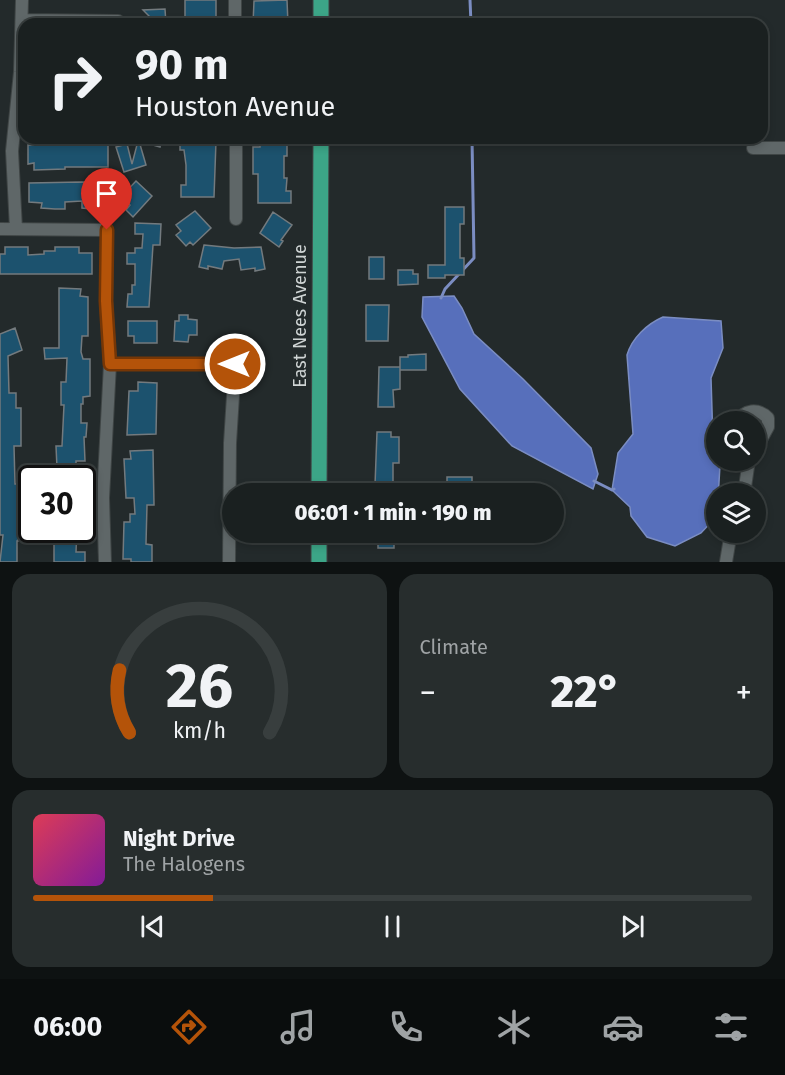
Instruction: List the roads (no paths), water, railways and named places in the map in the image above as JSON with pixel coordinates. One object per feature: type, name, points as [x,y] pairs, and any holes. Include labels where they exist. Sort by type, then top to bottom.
[{"type":"main road","points":[[321,0],[321,18]]},
{"type":"main road","name":"East Nees Avenue","points":[[319,483],[321,144]]},
{"type":"main road","points":[[319,543],[319,562]]},
{"type":"street","points":[[22,0],[23,18]]},
{"type":"street","points":[[235,0],[235,18]]},
{"type":"street","points":[[16,229],[11,168],[18,134]]},
{"type":"street","points":[[236,144],[236,219]]},
{"type":"street","points":[[753,148],[785,148]]},
{"type":"street","points":[[0,229],[107,230],[106,301],[110,364],[103,498],[105,562]]},
{"type":"street","points":[[110,364],[235,364],[230,443],[229,562]]},
{"type":"street","points":[[766,416],[768,427],[766,431]]},
{"type":"street","points":[[726,562],[729,543]]},
{"type":"water","points":[[454,296],[474,334],[523,379],[591,448],[598,474],[593,489],[512,446],[460,389],[422,317],[423,297]]},
{"type":"water","points":[[663,317],[721,321],[723,348],[711,378],[712,411],[706,411],[706,471],[720,471],[719,483],[706,483],[706,528],[701,533],[675,546],[647,537],[631,516],[630,507],[612,490],[618,453],[633,434],[627,355],[632,343],[651,324]]},
{"type":"waterway","points":[[470,0],[471,18]]},
{"type":"waterway","points":[[441,298],[445,289],[474,258],[472,144]]},
{"type":"waterway","points":[[594,481],[614,489]]}]
